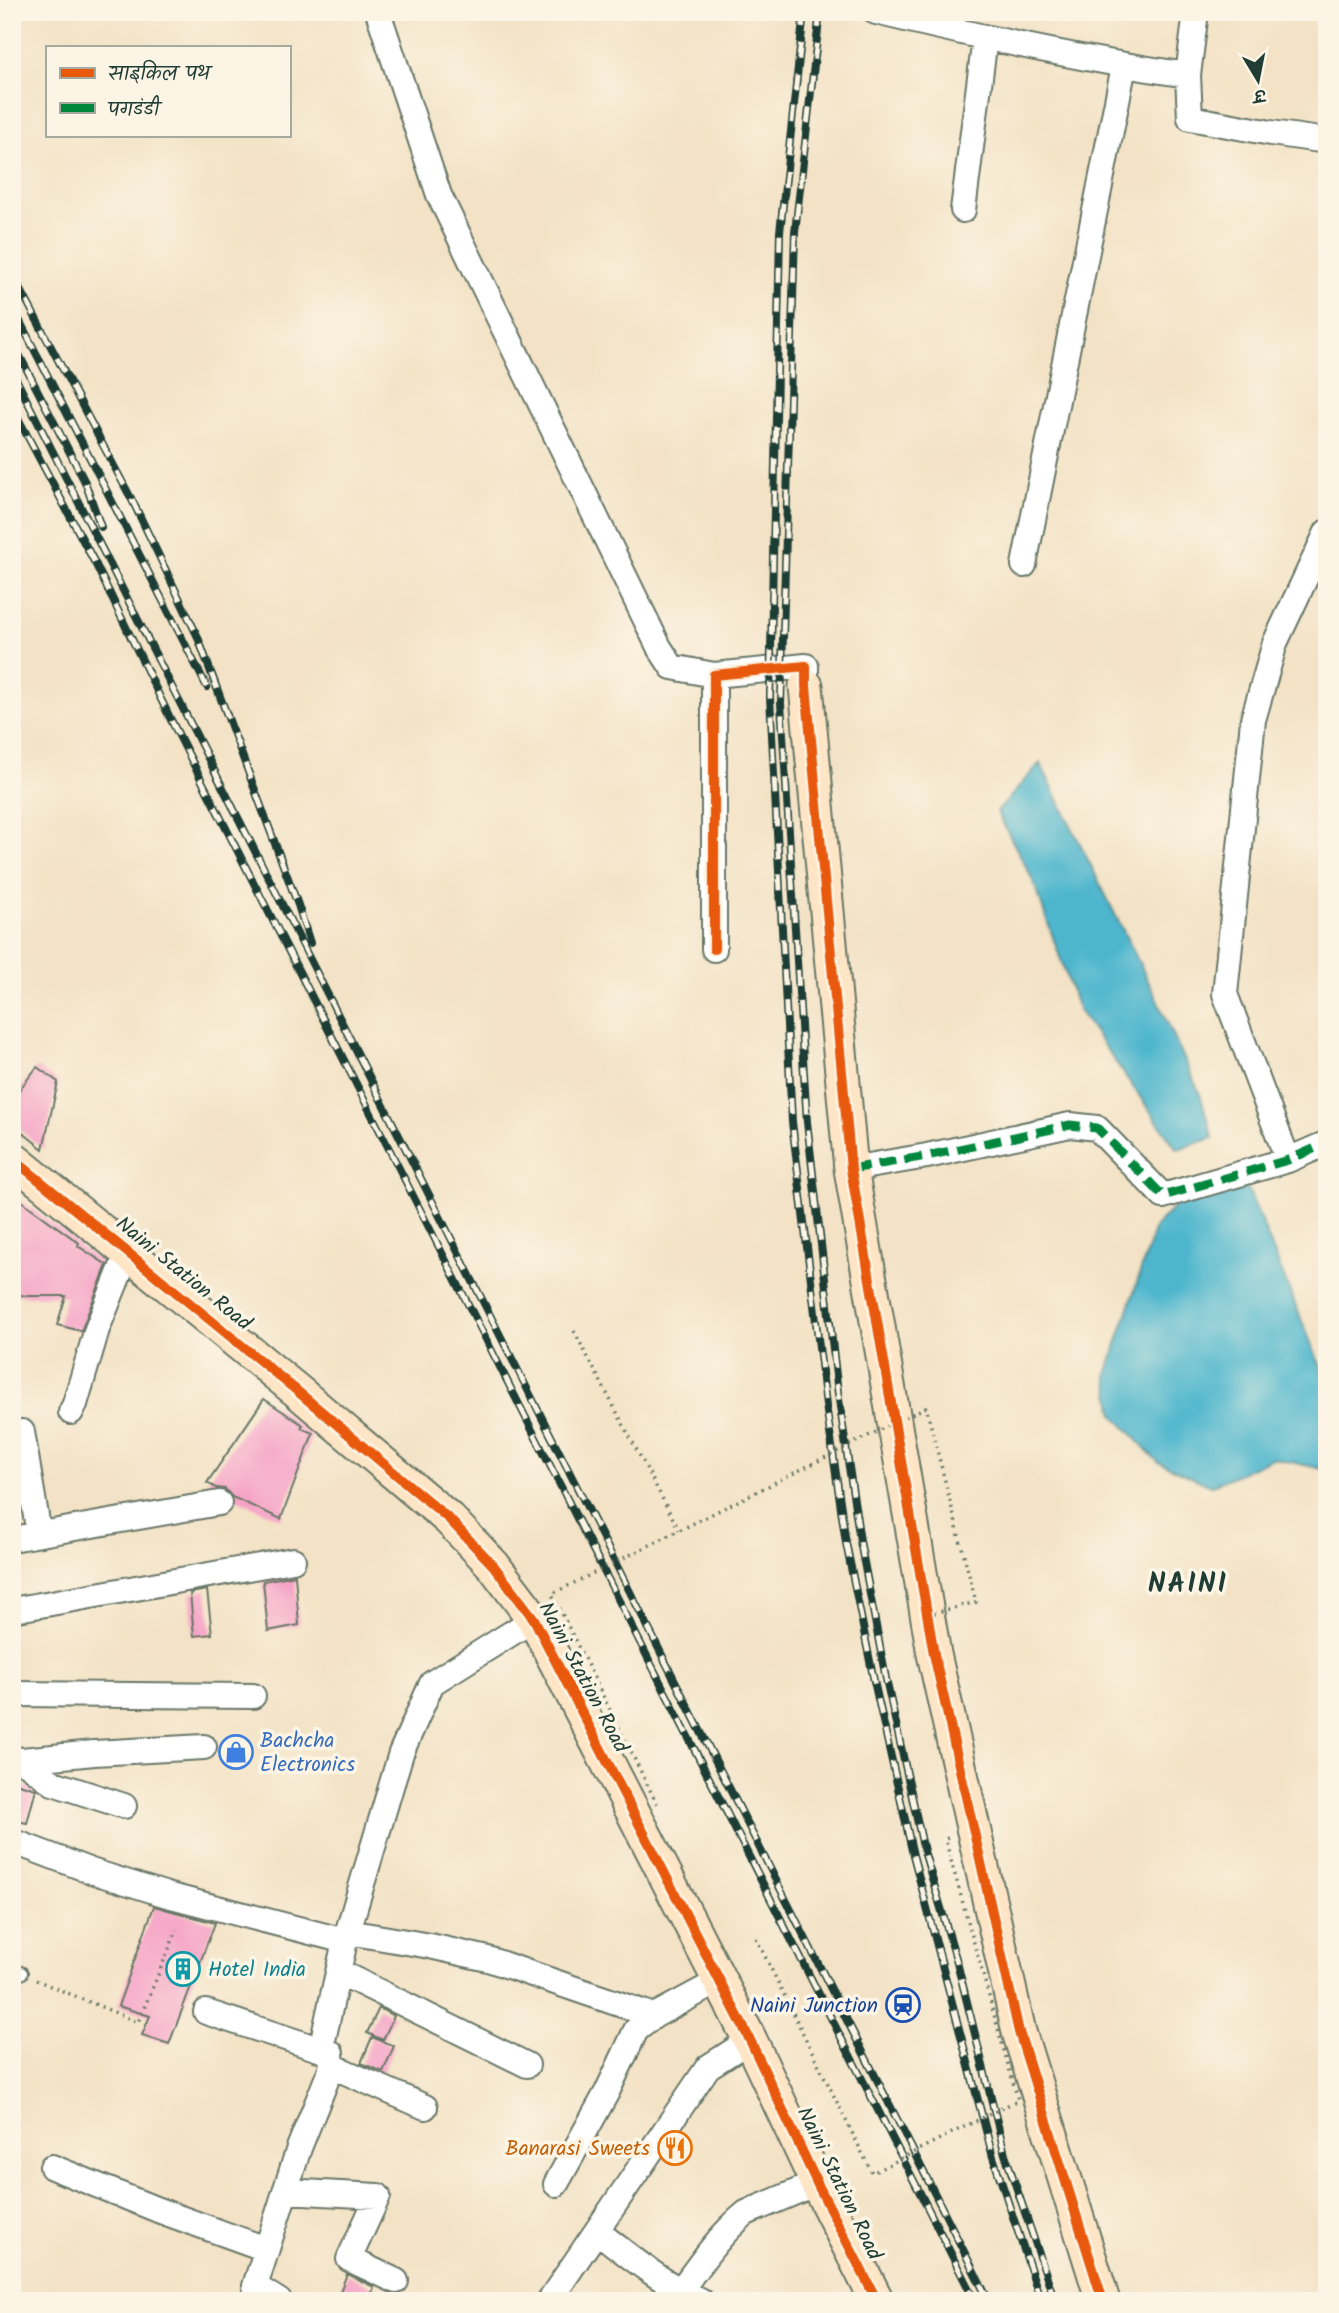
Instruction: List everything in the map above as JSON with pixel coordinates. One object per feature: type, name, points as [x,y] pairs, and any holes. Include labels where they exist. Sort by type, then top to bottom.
[{"type":"street","points":[[378,12],[439,195],[659,647],[672,667],[713,675],[806,666],[851,1169],[936,1667],[1019,2032],[1103,2301]]},
{"type":"street","points":[[876,12],[985,38],[1124,66],[1188,75]]},
{"type":"street","points":[[1196,12],[1188,75],[1191,118],[1327,141]]},
{"type":"street","points":[[963,210],[985,38]]},
{"type":"street","points":[[1024,565],[1124,66]]},
{"type":"street","points":[[1288,1160],[1225,993],[1253,720],[1275,643],[1327,532]]},
{"type":"street","points":[[713,675],[714,949]]},
{"type":"street","points":[[851,1169],[1070,1125],[1097,1128],[1163,1196],[1288,1160],[1327,1143]]},
{"type":"street","name":"Naini Station Road","points":[[12,1158],[449,1519],[493,1565],[534,1619],[750,2040],[817,2183],[877,2301]]},
{"type":"street","points":[[71,1412],[97,1329],[128,1252]]},
{"type":"street","points":[[22,1432],[39,1534]]},
{"type":"street","points":[[12,1539],[219,1503]]},
{"type":"street","points":[[12,1609],[293,1560]]},
{"type":"street","points":[[279,2301],[255,2286],[326,2057],[346,1937],[401,1753],[432,1682],[534,1619]]},
{"type":"street","points":[[12,1695],[253,1696]]},
{"type":"street","points":[[17,1760],[204,1747]]},
{"type":"street","points":[[17,1760],[53,1783],[124,1806]]},
{"type":"street","points":[[12,1841],[91,1871],[167,1895],[346,1937],[430,1946],[488,1959],[654,2016]]},
{"type":"street","points":[[339,1972],[527,2066]]},
{"type":"street","points":[[556,2184],[607,2092],[636,2030],[654,2016],[719,1980]]},
{"type":"street","points":[[206,2012],[326,2057],[425,2107]]},
{"type":"street","points":[[548,2301],[708,2067],[750,2040]]},
{"type":"street","points":[[52,2166],[158,2210],[266,2249]]},
{"type":"street","points":[[597,2231],[651,2273],[690,2296],[711,2249],[737,2220],[746,2213],[817,2183]]},
{"type":"street","points":[[285,2191],[378,2196],[349,2259],[396,2281]]},
{"type":"street","points":[[857,2301],[858,2267]]},
{"type":"path","points":[[574,1331],[679,1530]]},
{"type":"path","points":[[657,1804],[552,1594],[926,1406],[976,1602],[927,1615]]},
{"type":"path","points":[[756,1938],[872,2173],[1018,2100],[950,1857]]},
{"type":"path","points":[[17,1972],[138,2022],[177,1930]]},
{"type":"water","points":[[1040,763],[1155,995],[1200,1094],[1213,1138],[1177,1149],[1078,1009],[1033,880],[997,812]]},
{"type":"water","points":[[1247,1187],[1327,1382],[1327,1470],[1273,1458],[1211,1486],[1158,1462],[1114,1415],[1107,1375],[1155,1227],[1183,1198]]},
{"type":"building","points":[[37,1067],[58,1082],[43,1149],[12,1124],[12,1099]]},
{"type":"building","points":[[12,1194],[79,1243],[78,1246],[107,1265],[81,1331],[57,1325],[66,1296],[12,1294]]},
{"type":"building","points":[[264,1399],[303,1425],[301,1428],[313,1433],[281,1519],[232,1497],[225,1489],[207,1483]]},
{"type":"building","points":[[295,1575],[299,1625],[268,1631],[263,1581]]},
{"type":"building","points":[[207,1590],[212,1634],[194,1636],[190,1593]]},
{"type":"building","points":[[12,1782],[36,1789],[27,1823],[12,1820]]},
{"type":"building","name":"Hotel India","points":[[154,1906],[215,1923],[169,2044],[142,2035],[150,2016],[118,2006]]},
{"type":"building","points":[[379,2008],[394,2016],[383,2040],[367,2033]]},
{"type":"building","points":[[372,2037],[394,2046],[383,2072],[361,2063]]},
{"type":"building","points":[[347,2274],[374,2287],[369,2301],[336,2301]]},
{"type":"railway","points":[[804,12],[780,232],[770,697],[792,1122],[826,1405],[846,1543],[874,1681],[913,1855],[993,2157],[1041,2301]]},
{"type":"railway","points":[[820,12],[795,232],[781,703],[807,1122],[838,1393],[860,1541],[886,1679],[924,1851],[957,1962],[1005,2154],[1055,2301]]},
{"type":"railway","points":[[12,273],[133,502],[197,635],[310,943]]},
{"type":"railway","points":[[12,306],[207,687]]},
{"type":"railway","points":[[12,341],[85,482],[101,527]]},
{"type":"railway","points":[[12,371],[989,2301]]},
{"type":"railway","points":[[12,407],[96,565],[171,720],[975,2301]]},
{"type":"marked path","points":[[851,1169],[927,1156],[1070,1125],[1097,1128],[1163,1196],[1288,1160],[1327,1143]]},
{"type":"cycle path","points":[[714,949],[714,675],[806,666],[851,1169],[934,1654],[1019,2032],[1103,2301]]},
{"type":"cycle path","points":[[12,1158],[449,1519],[493,1565],[534,1619],[750,2040],[817,2183],[877,2301]]},
{"type":"place","name":"Bachcha Electronics","points":[[236,1752]]},
{"type":"place","name":"Hotel India","points":[[183,1969]]},
{"type":"place","name":"Naini Junction","points":[[903,2005]]},
{"type":"place","name":"Banarasi Sweets","points":[[675,2148]]},
{"type":"district","name":"NAINI","points":[[1188,1582]]}]
